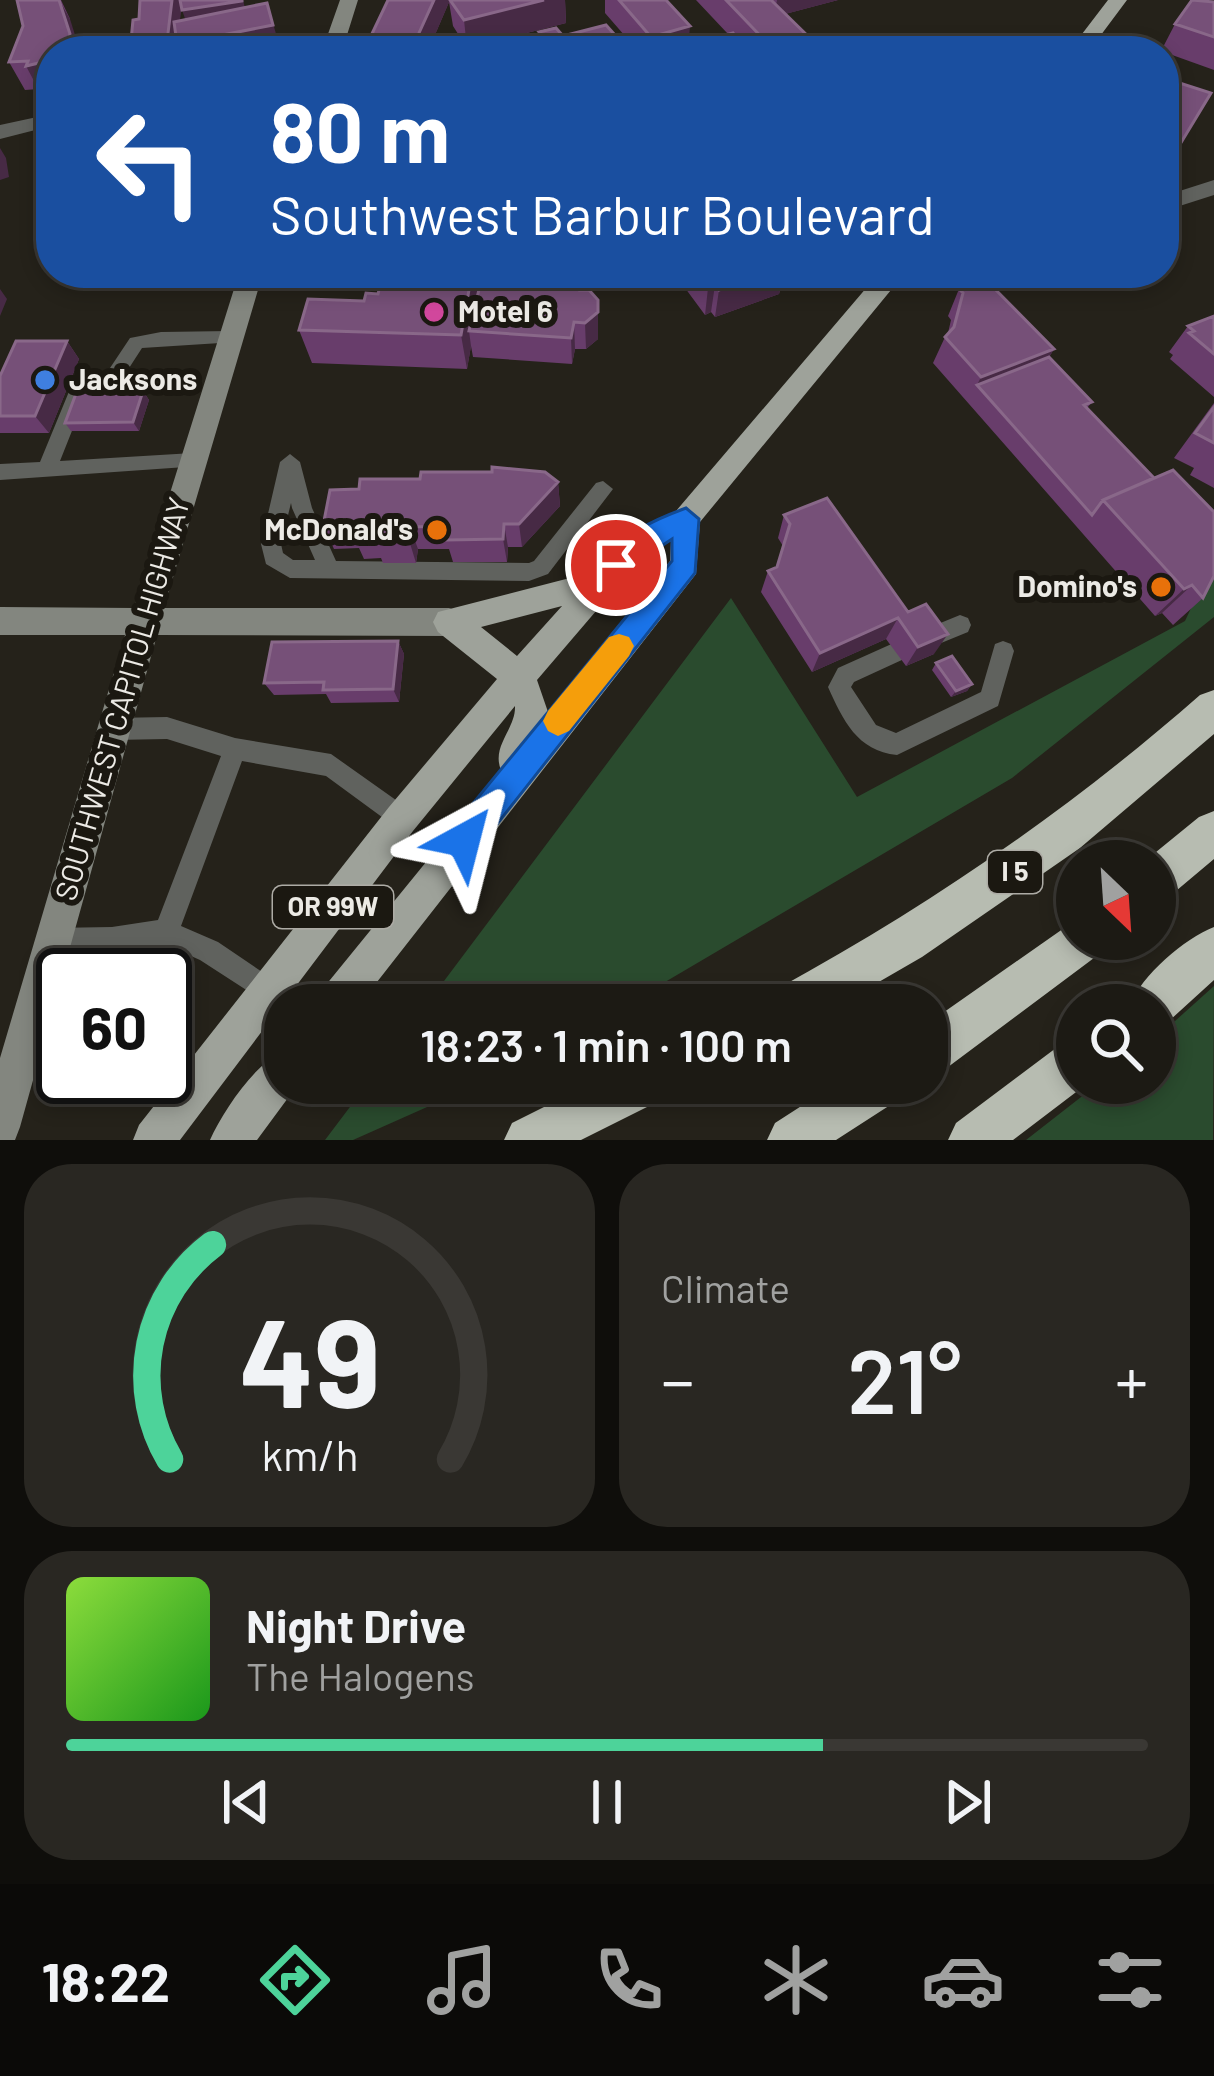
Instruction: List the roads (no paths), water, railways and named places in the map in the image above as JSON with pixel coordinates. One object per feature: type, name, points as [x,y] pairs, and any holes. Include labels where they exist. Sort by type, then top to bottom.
[{"type":"highway","name":"I 5","points":[[833,984],[904,946],[1036,858],[1136,780],[1214,708]]},
{"type":"highway","points":[[1176,864],[1214,832]]},
{"type":"highway","points":[[1176,984],[1214,950]]},
{"type":"highway","points":[[948,1038],[1056,958]]},
{"type":"highway","points":[[974,1140],[1056,1078]]},
{"type":"highway","points":[[529,1140],[602,1104]]},
{"type":"highway","points":[[792,1140],[848,1104]]},
{"type":"main road","points":[[320,36],[323,29],[338,23],[349,0]]},
{"type":"main road","points":[[1090,36],[1118,0]]},
{"type":"main road","points":[[338,23],[342,29],[339,36]]},
{"type":"main road","name":"SOUTHWEST CAPITOL HIGHWAY","points":[[0,1127],[246,288]]},
{"type":"main road","name":"OR 99W","points":[[273,984],[400,819],[599,583],[634,546],[686,519],[880,288]]},
{"type":"main road","name":"OR 99W","points":[[351,984],[685,565],[686,519]]},
{"type":"main road","points":[[0,621],[449,622],[599,583]]},
{"type":"main road","points":[[449,622],[517,679],[531,704],[532,717],[516,742],[512,778]]},
{"type":"main road","name":"OR 99W","points":[[154,1140],[264,996]]},
{"type":"main road","points":[[231,1140],[264,1097]]},
{"type":"street","points":[[0,132],[36,124]]},
{"type":"street","points":[[1179,199],[1214,187]]},
{"type":"lane","points":[[47,470],[82,382],[114,377],[136,343],[230,337]]},
{"type":"lane","points":[[0,472],[193,461]]},
{"type":"lane","points":[[330,569],[302,508],[290,462],[271,544],[273,558],[290,569],[529,572],[541,568],[603,489]]},
{"type":"lane","points":[[924,640],[960,625]]},
{"type":"lane","points":[[896,652],[846,675],[839,687],[868,736],[884,745],[897,744],[990,699],[1003,651]]},
{"type":"lane","points":[[113,729],[166,728],[235,748],[331,765],[400,819]]},
{"type":"lane","points":[[166,932],[235,748]]},
{"type":"lane","points":[[52,941],[112,940],[166,932],[209,951],[264,988]]},
{"type":"place","name":"Motel 6","points":[[434,312]]},
{"type":"place","name":"Jacksons","points":[[45,380]]},
{"type":"place","name":"McDonald's","points":[[437,530]]},
{"type":"place","name":"Domino's","points":[[1161,587]]}]
